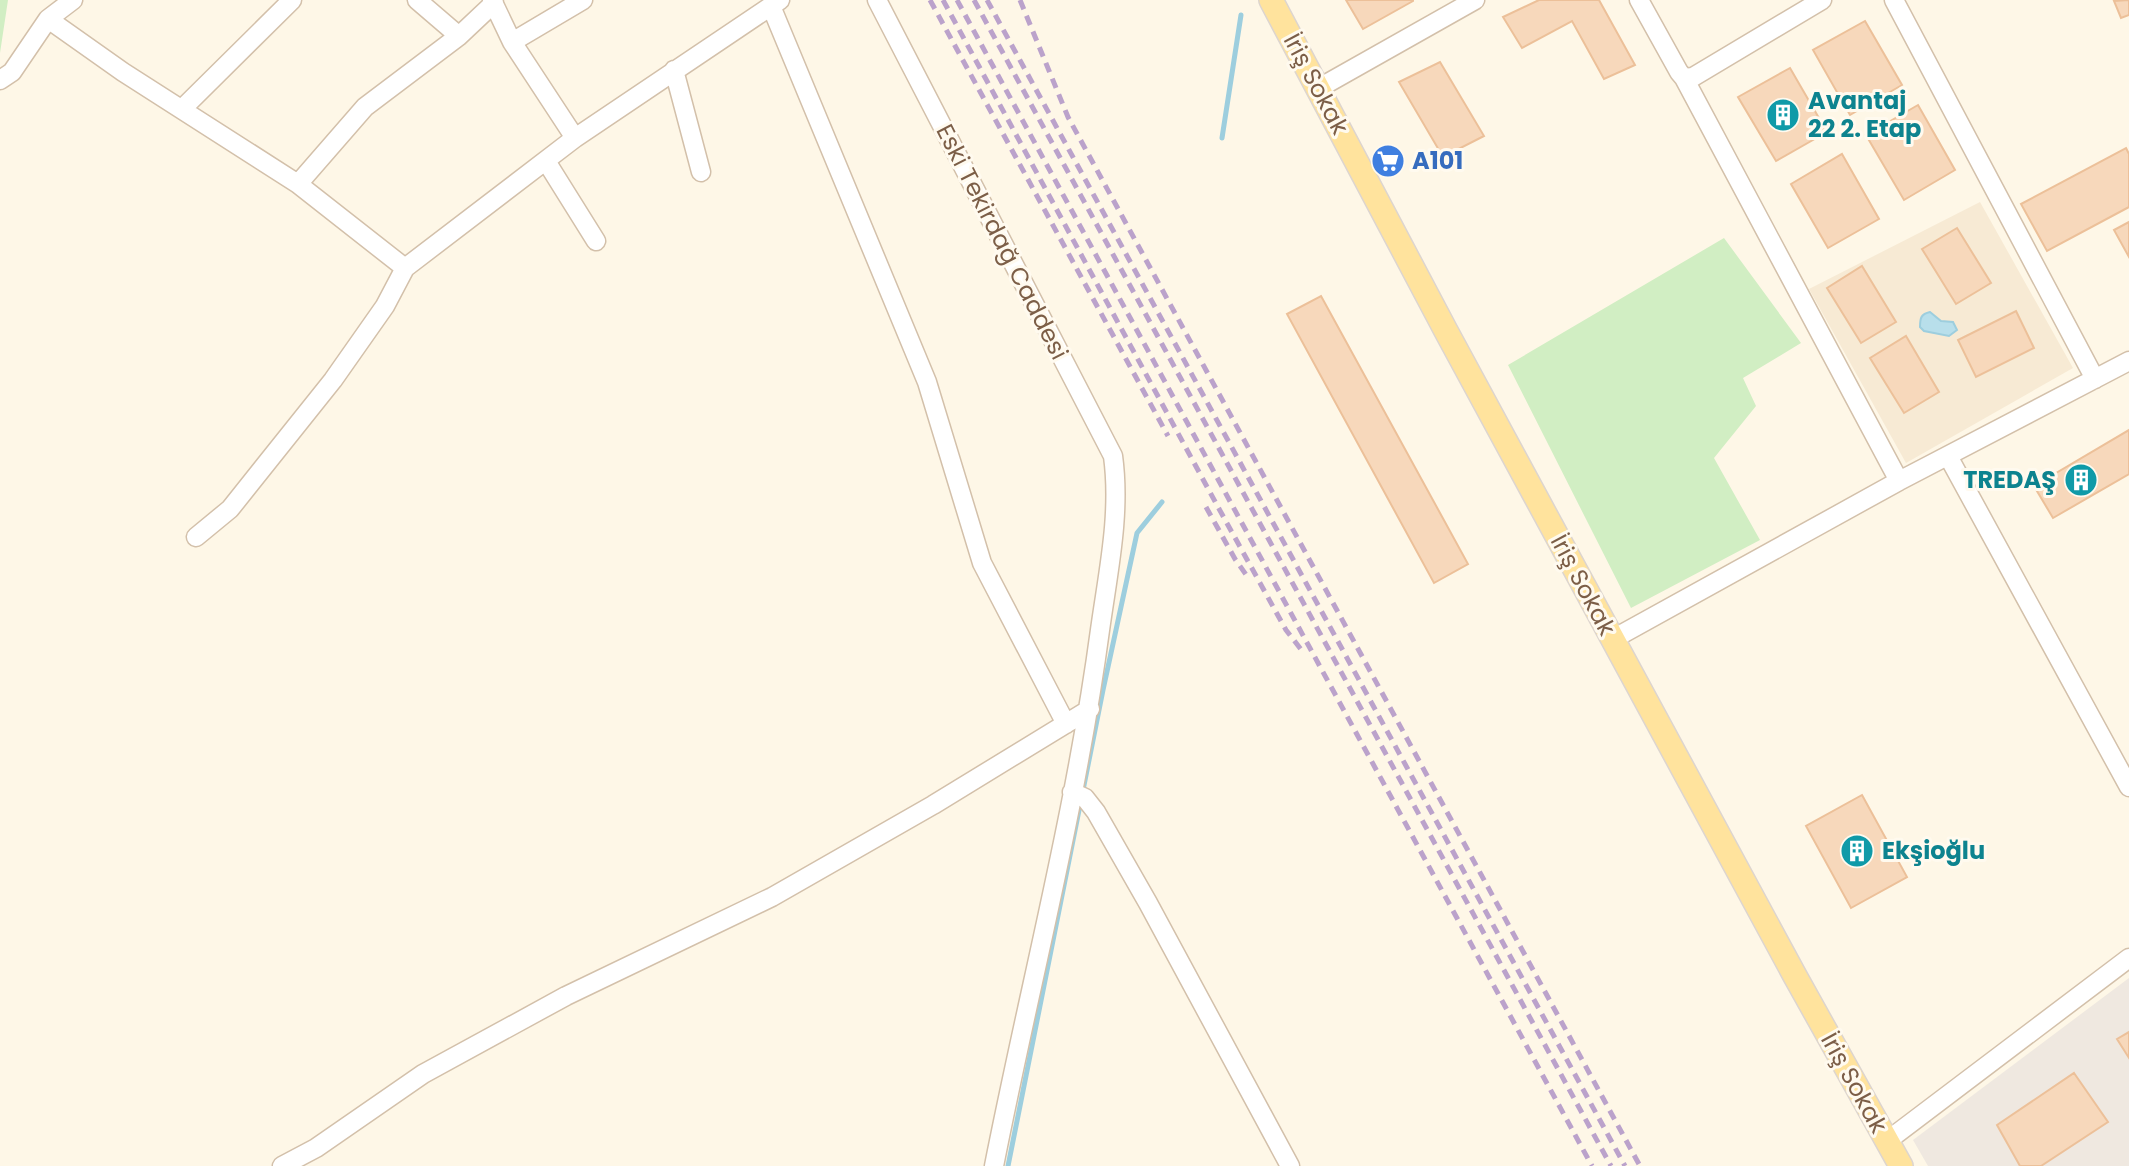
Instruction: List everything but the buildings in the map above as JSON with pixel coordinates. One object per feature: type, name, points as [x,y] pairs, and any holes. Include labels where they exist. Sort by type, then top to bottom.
[{"type":"main road","name":"İriş Sokak","points":[[1271,0],[1446,331],[1901,1166]]},
{"type":"street","points":[[0,80],[12,72],[48,19],[73,0]]},
{"type":"street","points":[[182,109],[292,0]]},
{"type":"street","points":[[417,0],[459,36]]},
{"type":"street","points":[[512,41],[583,0]]},
{"type":"street","name":"Eski Tekirdağ Caddesi","points":[[877,0],[1113,456],[1117,487],[1115,520],[1077,794],[994,1166]]},
{"type":"street","points":[[1319,88],[1475,0]]},
{"type":"street","points":[[1639,0],[1684,78],[1899,481]]},
{"type":"street","points":[[1684,78],[1693,77],[1822,0]]},
{"type":"street","points":[[1894,0],[2095,379]]},
{"type":"street","points":[[298,184],[365,107],[459,36],[493,1],[512,41],[575,138]]},
{"type":"street","points":[[196,537],[230,509],[332,380],[385,306],[405,268],[575,138],[776,3],[927,382],[982,563],[1066,724]]},
{"type":"street","points":[[48,19],[123,72],[298,184],[405,268]]},
{"type":"street","points":[[674,70],[701,172]]},
{"type":"street","points":[[546,161],[596,241]]},
{"type":"street","points":[[1613,639],[1899,481],[2129,361]]},
{"type":"street","points":[[1948,456],[2129,787]]},
{"type":"street","points":[[282,1166],[316,1148],[423,1074],[566,996],[772,897],[933,805],[1090,709]]},
{"type":"street","points":[[1077,794],[1096,812],[1290,1166]]},
{"type":"street","points":[[1887,1141],[2129,958]]},
{"type":"shaded area","points":[[1980,202],[2073,368],[1906,463],[1809,289]]},
{"type":"shaded area","points":[[2129,978],[2129,1166],[1928,1166],[1913,1140]]},
{"type":"green space","points":[[0,0],[8,0],[0,53]]},
{"type":"green space","points":[[1724,238],[1801,343],[1743,378],[1756,406],[1714,458],[1760,540],[1631,608],[1508,365]]},
{"type":"water","points":[[1930,312],[1941,321],[1953,322],[1957,330],[1949,336],[1924,331],[1920,327],[1921,319]]},
{"type":"waterway","points":[[1222,138],[1241,15]]},
{"type":"waterway","points":[[1008,1166],[1137,533],[1162,502]]},
{"type":"railway","points":[[930,0],[1168,436]]},
{"type":"railway","points":[[943,0],[1218,507],[1286,630],[1303,652]]},
{"type":"railway","points":[[957,0],[1592,1166]]},
{"type":"railway","points":[[974,0],[1611,1166]]},
{"type":"railway","points":[[987,0],[1625,1166]]},
{"type":"railway","points":[[1020,0],[1068,117],[1640,1166]]},
{"type":"railway","points":[[1206,507],[1247,576]]},
{"type":"place","name":"Avantaj 22 2. Etap","points":[[1783,115]]},
{"type":"place","name":"A101","points":[[1388,161]]},
{"type":"place","name":"TREDAŞ","points":[[2081,480]]},
{"type":"place","name":"Ekşioğlu","points":[[1857,851]]}]
